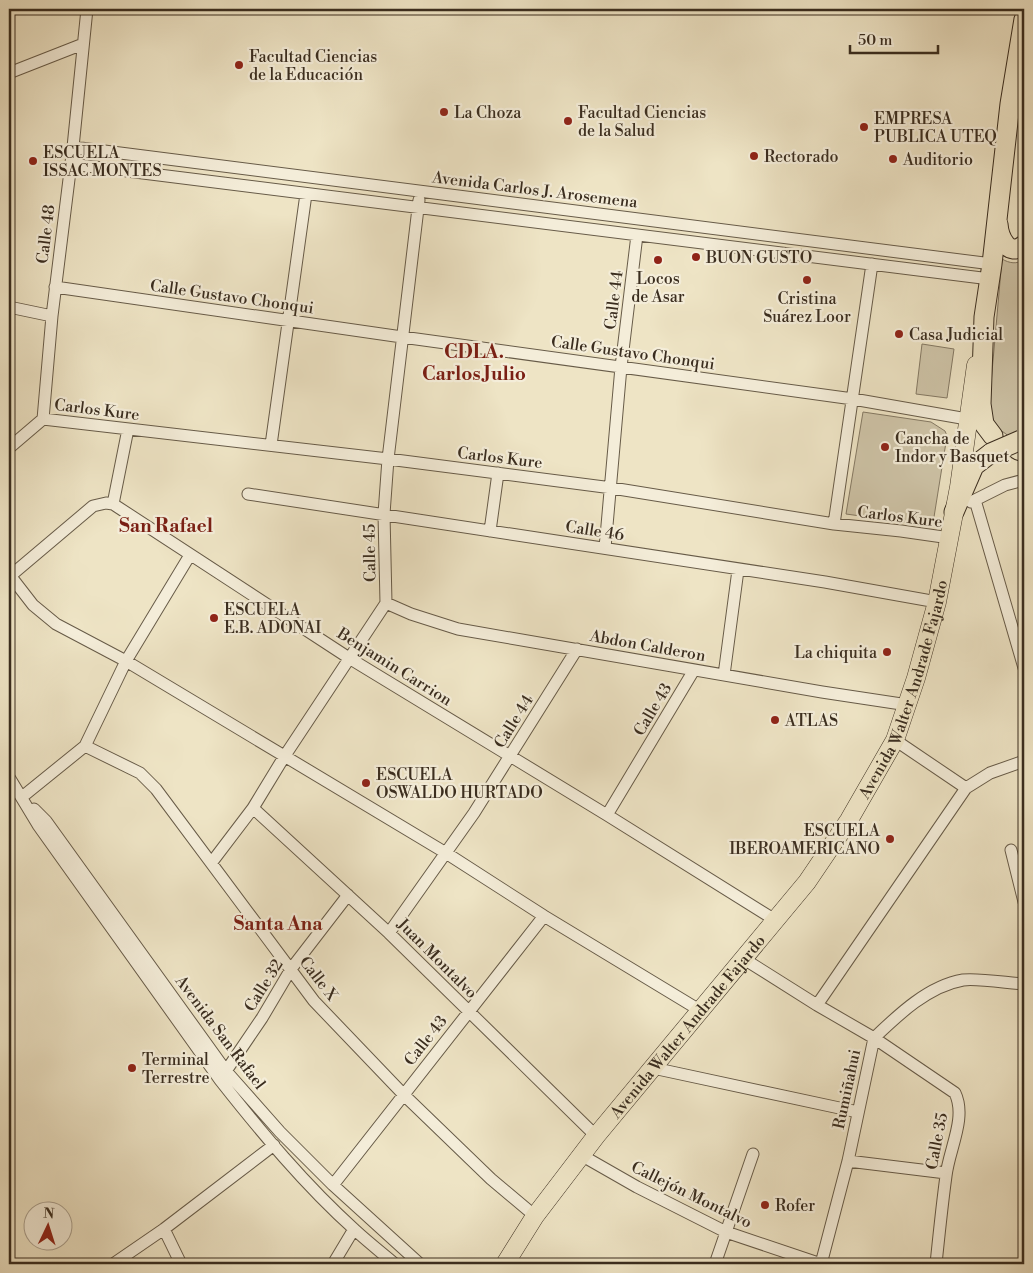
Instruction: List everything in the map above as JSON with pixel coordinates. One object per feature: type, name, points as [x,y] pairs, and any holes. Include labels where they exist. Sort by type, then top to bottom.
[{"type":"highway","name":"Avenida Walter Andrade Fajardo","points":[[984,317],[998,215],[1005,145],[1024,19]]},
{"type":"highway","points":[[998,215],[998,228],[1003,243],[1014,249],[1021,248],[1024,245]]},
{"type":"highway","points":[[984,317],[980,404],[984,424],[992,444]]},
{"type":"highway","points":[[992,444],[1022,445]]},
{"type":"highway","points":[[954,512],[974,466],[992,444]]},
{"type":"main road","name":"Avenida Walter Andrade Fajardo","points":[[505,1264],[535,1216],[596,1136],[807,882],[844,827],[895,740],[908,705],[937,602],[950,538],[984,317]]},
{"type":"street","points":[[9,11],[13,9]]},
{"type":"street","name":"Calle 48","points":[[43,419],[55,287],[73,147],[87,9]]},
{"type":"street","points":[[9,73],[83,44]]},
{"type":"street","name":"Avenida Carlos J. Arosemena","points":[[73,147],[420,191],[991,272]]},
{"type":"street","name":"Avenida Carlos J. Arosemena","points":[[71,164],[872,264],[991,272]]},
{"type":"street","name":"Calle 45","points":[[212,862],[253,808],[284,757],[386,603],[384,514],[388,459],[420,191]]},
{"type":"street","points":[[270,445],[306,194]]},
{"type":"street","name":"Calle 44","points":[[605,548],[612,488],[621,366],[637,235]]},
{"type":"street","points":[[834,524],[872,264]]},
{"type":"street","name":"Calle Gustavo Chonqui","points":[[55,287],[853,399],[967,419]]},
{"type":"street","points":[[9,307],[52,316]]},
{"type":"street","points":[[9,448],[43,419]]},
{"type":"street","name":"Carlos Kure","points":[[43,419],[498,473],[612,488],[834,524],[950,538]]},
{"type":"street","points":[[128,429],[113,504],[106,502],[93,506],[9,576],[33,605],[56,624],[126,661],[446,853],[544,916],[701,1011]]},
{"type":"street","points":[[490,531],[498,473]]},
{"type":"street","points":[[954,512],[1005,485],[1024,480]]},
{"type":"street","name":"Calle 46","points":[[248,494],[825,582],[937,602]]},
{"type":"street","points":[[975,500],[1024,668]]},
{"type":"street","name":"Benjamin Carrion","points":[[113,504],[349,658],[775,920]]},
{"type":"street","points":[[22,797],[86,746],[126,661],[190,555]]},
{"type":"street","points":[[724,675],[738,570]]},
{"type":"street","name":"Abdon Calderon","points":[[386,603],[411,614],[458,629],[908,705]]},
{"type":"street","name":"Calle 44","points":[[389,933],[474,813],[577,649]]},
{"type":"street","name":"Calle 43","points":[[607,815],[694,670]]},
{"type":"street","points":[[895,740],[966,788]]},
{"type":"street","name":"Calle X","points":[[86,746],[140,773],[147,779],[212,862],[314,1001],[404,1094],[491,1179],[535,1216]]},
{"type":"street","points":[[817,1005],[966,788],[990,773],[1024,761]]},
{"type":"street","name":"Avenida San Rafael","points":[[9,777],[38,825],[220,1080],[274,1145],[322,1198],[354,1229],[395,1264]]},
{"type":"street","name":"Avenida San Rafael","points":[[22,797],[46,821],[226,1071],[280,1132],[333,1185],[420,1264]]},
{"type":"street","name":"Juan Montalvo","points":[[253,808],[389,933],[596,1136]]},
{"type":"street","points":[[1011,850],[1024,902]]},
{"type":"street","name":"Calle 32","points":[[226,1071],[262,1018],[291,969],[348,895]]},
{"type":"street","name":"Calle 43","points":[[333,1185],[544,916]]},
{"type":"street","name":"Rumiñahui","points":[[744,959],[874,1038],[848,1160],[821,1264]]},
{"type":"street","points":[[874,1038],[909,1005],[950,984],[964,980],[1024,984]]},
{"type":"street","name":"Calle 35","points":[[874,1038],[955,1093],[959,1103],[959,1118],[946,1173],[936,1264]]},
{"type":"street","points":[[653,1068],[858,1112]]},
{"type":"street","points":[[113,1264],[164,1229],[274,1145]]},
{"type":"street","points":[[715,1264],[753,1154]]},
{"type":"street","name":"Callejón Montalvo","points":[[581,1155],[637,1187],[726,1232],[821,1264]]},
{"type":"street","points":[[848,1160],[946,1173]]},
{"type":"street","points":[[164,1229],[181,1264]]},
{"type":"street","points":[[333,1264],[354,1229]]},
{"type":"shaded area","points":[[1002,259],[1013,263],[1024,259],[1024,429],[1010,437],[995,426],[989,406]]},
{"type":"shaded area","points":[[922,344],[954,349],[947,398],[916,394]]},
{"type":"shaded area","points":[[863,412],[931,422],[945,431],[947,436],[934,517],[926,525],[846,514]]},
{"type":"place","name":"Facultad Ciencias de la Educación","points":[[239,65]]},
{"type":"place","name":"La Choza","points":[[444,112]]},
{"type":"place","name":"Facultad Ciencias de la Salud","points":[[568,121]]},
{"type":"place","name":"EMPRESA PUBLICA UTEQ","points":[[864,127]]},
{"type":"place","name":"Rectorado","points":[[754,156]]},
{"type":"place","name":"Auditorio","points":[[893,159]]},
{"type":"place","name":"ESCUELA ISSAC MONTES","points":[[33,161]]},
{"type":"place","name":"BUON GUSTO","points":[[696,257]]},
{"type":"place","name":"Locos de Asar","points":[[658,260]]},
{"type":"place","name":"Cristina Suárez Loor","points":[[807,280]]},
{"type":"place","name":"Casa Judicial","points":[[899,334]]},
{"type":"place","name":"Cancha de Indor y Basquet","points":[[885,447]]},
{"type":"place","name":"ESCUELA E.B. ADONAI","points":[[214,618]]},
{"type":"place","name":"La chiquita","points":[[887,652]]},
{"type":"place","name":"ATLAS","points":[[775,720]]},
{"type":"place","name":"ESCUELA OSWALDO HURTADO","points":[[366,783]]},
{"type":"place","name":"ESCUELA IBEROAMERICANO","points":[[890,839]]},
{"type":"place","name":"Terminal Terrestre","points":[[132,1068]]},
{"type":"place","name":"Rofer","points":[[765,1205]]},
{"type":"district","name":"CDLA. Carlos Julio","points":[[474,362]]},
{"type":"district","name":"San Rafael","points":[[166,525]]},
{"type":"district","name":"Santa Ana","points":[[278,923]]}]
